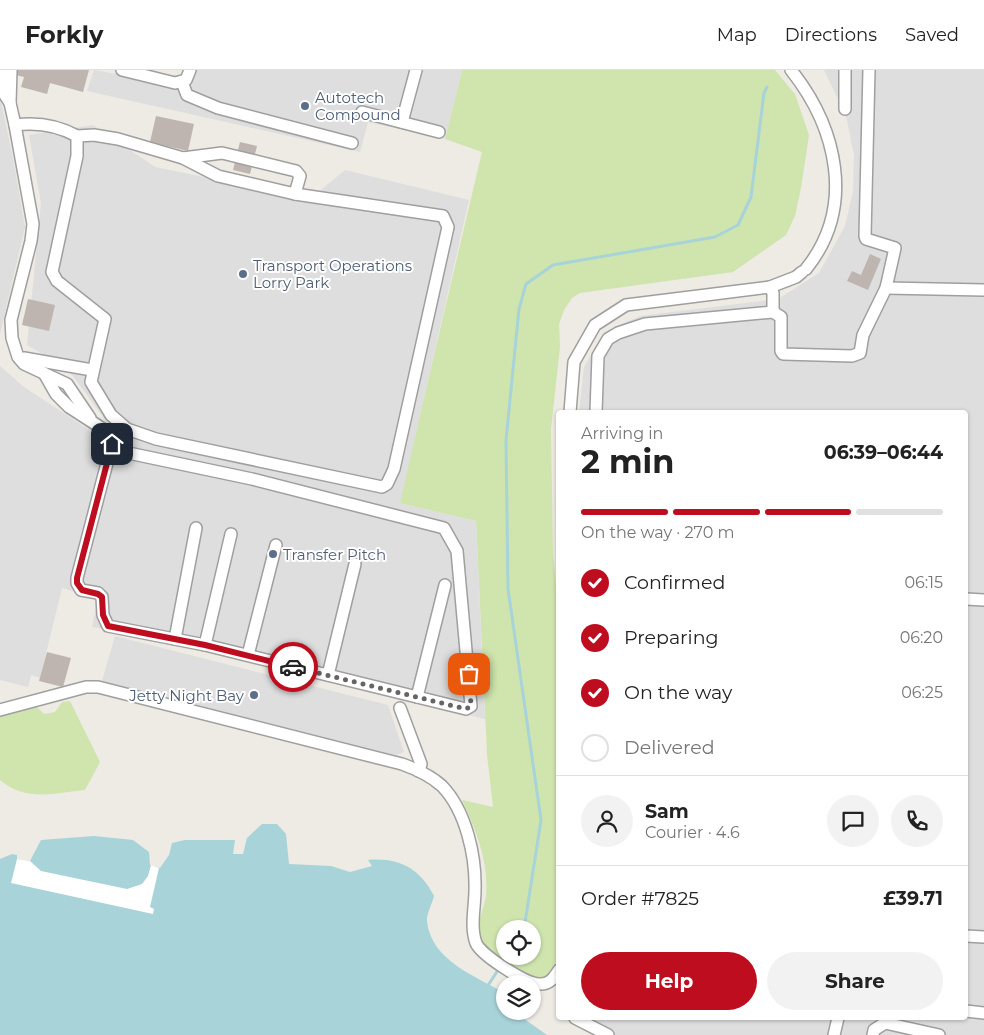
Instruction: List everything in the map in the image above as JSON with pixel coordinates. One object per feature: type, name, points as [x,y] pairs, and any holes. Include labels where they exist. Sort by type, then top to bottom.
[{"type":"street","points":[[1,70],[3,92],[10,103]]},
{"type":"street","points":[[11,70],[10,103],[33,224],[31,242],[12,320],[12,338],[18,357],[24,364],[44,373],[56,394],[69,407],[103,429],[112,444],[119,451],[252,479],[444,528],[457,551],[471,706],[466,709],[205,645],[108,626],[103,615],[102,597],[98,594],[82,590],[77,583],[112,444]]},
{"type":"street","points":[[122,70],[176,82],[186,80],[190,70]]},
{"type":"street","points":[[402,122],[416,70]]},
{"type":"street","points":[[570,410],[574,362],[595,325],[626,305],[770,287],[796,277],[818,253],[826,235],[833,207],[835,179],[833,154],[826,128],[815,102],[791,70]]},
{"type":"street","points":[[844,109],[845,70]]},
{"type":"street","points":[[596,410],[598,356],[608,339],[618,333],[645,324],[773,312],[781,317],[783,354],[852,356],[860,353],[862,335],[886,288],[895,248],[866,239],[865,236],[869,70]]},
{"type":"street","points":[[182,82],[187,95],[218,108],[352,143]]},
{"type":"street","points":[[362,112],[439,132]]},
{"type":"street","points":[[15,125],[29,123],[57,126],[77,136],[94,135],[118,139],[183,158],[218,176],[295,194],[443,216],[448,227],[394,469],[387,484],[382,487],[156,439],[127,428],[111,415],[91,382],[92,370],[105,319],[57,282],[52,272],[77,156],[77,136]]},
{"type":"street","points":[[183,158],[222,154],[296,171],[300,176],[295,194]]},
{"type":"street","points":[[770,287],[773,294],[773,312]]},
{"type":"street","points":[[886,288],[984,290]]},
{"type":"street","points":[[18,357],[92,370]]},
{"type":"street","points":[[175,640],[196,528]]},
{"type":"street","points":[[205,645],[231,534]]},
{"type":"street","points":[[248,656],[276,545]]},
{"type":"street","points":[[328,675],[355,564]]},
{"type":"street","points":[[418,697],[445,585]]},
{"type":"street","points":[[968,599],[984,600]]},
{"type":"street","points":[[0,710],[66,694],[86,687],[104,688],[402,764],[419,771],[442,787],[451,799],[469,838],[474,867],[473,929],[479,949],[488,957],[533,983],[548,983],[556,975]]},
{"type":"street","points":[[400,708],[421,764],[419,771]]},
{"type":"street","points":[[968,936],[984,937]]},
{"type":"street","points":[[968,1011],[984,1013]]},
{"type":"street","points":[[579,1020],[608,1035]]},
{"type":"street","points":[[834,1035],[838,1020]]},
{"type":"street","points":[[873,1035],[874,1030],[885,1023],[939,1035]]},
{"type":"green space","points":[[462,70],[775,70],[795,94],[809,135],[795,216],[786,235],[733,272],[580,293],[572,298],[564,310],[559,324],[560,347],[551,429],[553,555],[556,585],[556,973],[541,979],[541,975],[524,975],[506,965],[541,965],[541,920],[496,920],[496,958],[485,948],[479,936],[479,924],[486,896],[485,871],[477,835],[462,800],[493,807],[487,754],[476,521],[399,503],[482,152],[445,139]]},
{"type":"green space","points":[[70,701],[100,762],[85,790],[51,794],[30,794],[10,787],[0,780],[0,715],[37,707],[44,714],[55,712],[62,702]]},
{"type":"shaded area","name":"Autotech Compound","points":[[94,70],[184,86],[188,70],[462,70],[445,139],[368,122],[360,152],[87,91]]},
{"type":"shaded area","points":[[824,70],[984,70],[984,1035],[599,1035],[571,1020],[968,1020],[968,410],[579,410],[584,367],[604,332],[640,316],[778,299],[819,273],[845,226],[853,192],[854,155],[846,116]]},
{"type":"shaded area","points":[[0,97],[25,227],[0,334]]},
{"type":"shaded area","points":[[93,125],[155,167],[310,199],[345,170],[469,200],[400,503],[476,521],[485,719],[154,637],[92,627],[98,598],[62,588],[40,678],[31,675],[28,687],[0,680],[0,366],[24,387],[97,435],[120,440],[67,368],[27,345],[41,203],[29,135]]},
{"type":"shaded area","name":"Jetty Night Bay","points":[[115,636],[388,705],[404,752],[396,755],[102,681]]},
{"type":"water","points":[[262,824],[277,824],[286,834],[289,864],[331,866],[350,872],[372,866],[368,860],[389,860],[407,866],[422,878],[434,896],[427,922],[437,947],[457,966],[496,988],[496,1020],[526,1020],[547,1035],[0,1035],[0,859],[12,854],[17,855],[17,859],[30,861],[41,840],[94,836],[133,840],[149,852],[150,865],[160,868],[169,855],[172,843],[185,840],[235,840],[233,854],[243,854],[247,838]]},
{"type":"pier","points":[[17,859],[30,861],[41,871],[127,889],[142,884],[148,876],[151,865],[159,868],[150,907],[154,909],[153,914],[11,883]]},
{"type":"building","points":[[17,70],[89,70],[83,92],[50,83],[47,94],[21,87],[24,77],[16,75]]},
{"type":"building","points":[[156,116],[194,124],[188,151],[150,142]]},
{"type":"building","points":[[240,142],[257,146],[250,174],[233,170]]},
{"type":"building","points":[[870,254],[881,259],[868,290],[847,281],[852,271],[861,275]]},
{"type":"building","points":[[28,299],[55,305],[49,331],[22,325]]},
{"type":"building","points":[[47,652],[71,658],[63,687],[39,681]]},
{"type":"waterway","points":[[525,920],[541,820],[508,589],[506,440],[519,309],[526,284],[553,265],[715,237],[738,225],[751,197],[764,93],[767,87]]},
{"type":"waterway","points":[[487,987],[501,965]]},
{"type":"way so far","points":[[293,667],[466,709],[471,706],[469,674]]},
{"type":"place","name":"Autotech Compound","points":[[305,106]]},
{"type":"place","name":"Transport Operations Lorry Park","points":[[243,274]]},
{"type":"place","name":"Transfer Pitch","points":[[273,554]]},
{"type":"place","name":"Jetty Night Bay","points":[[254,695]]},
{"type":"route","points":[[112,444],[77,578],[79,588],[102,597],[103,615],[108,626],[114,629],[205,645],[293,667]]}]
